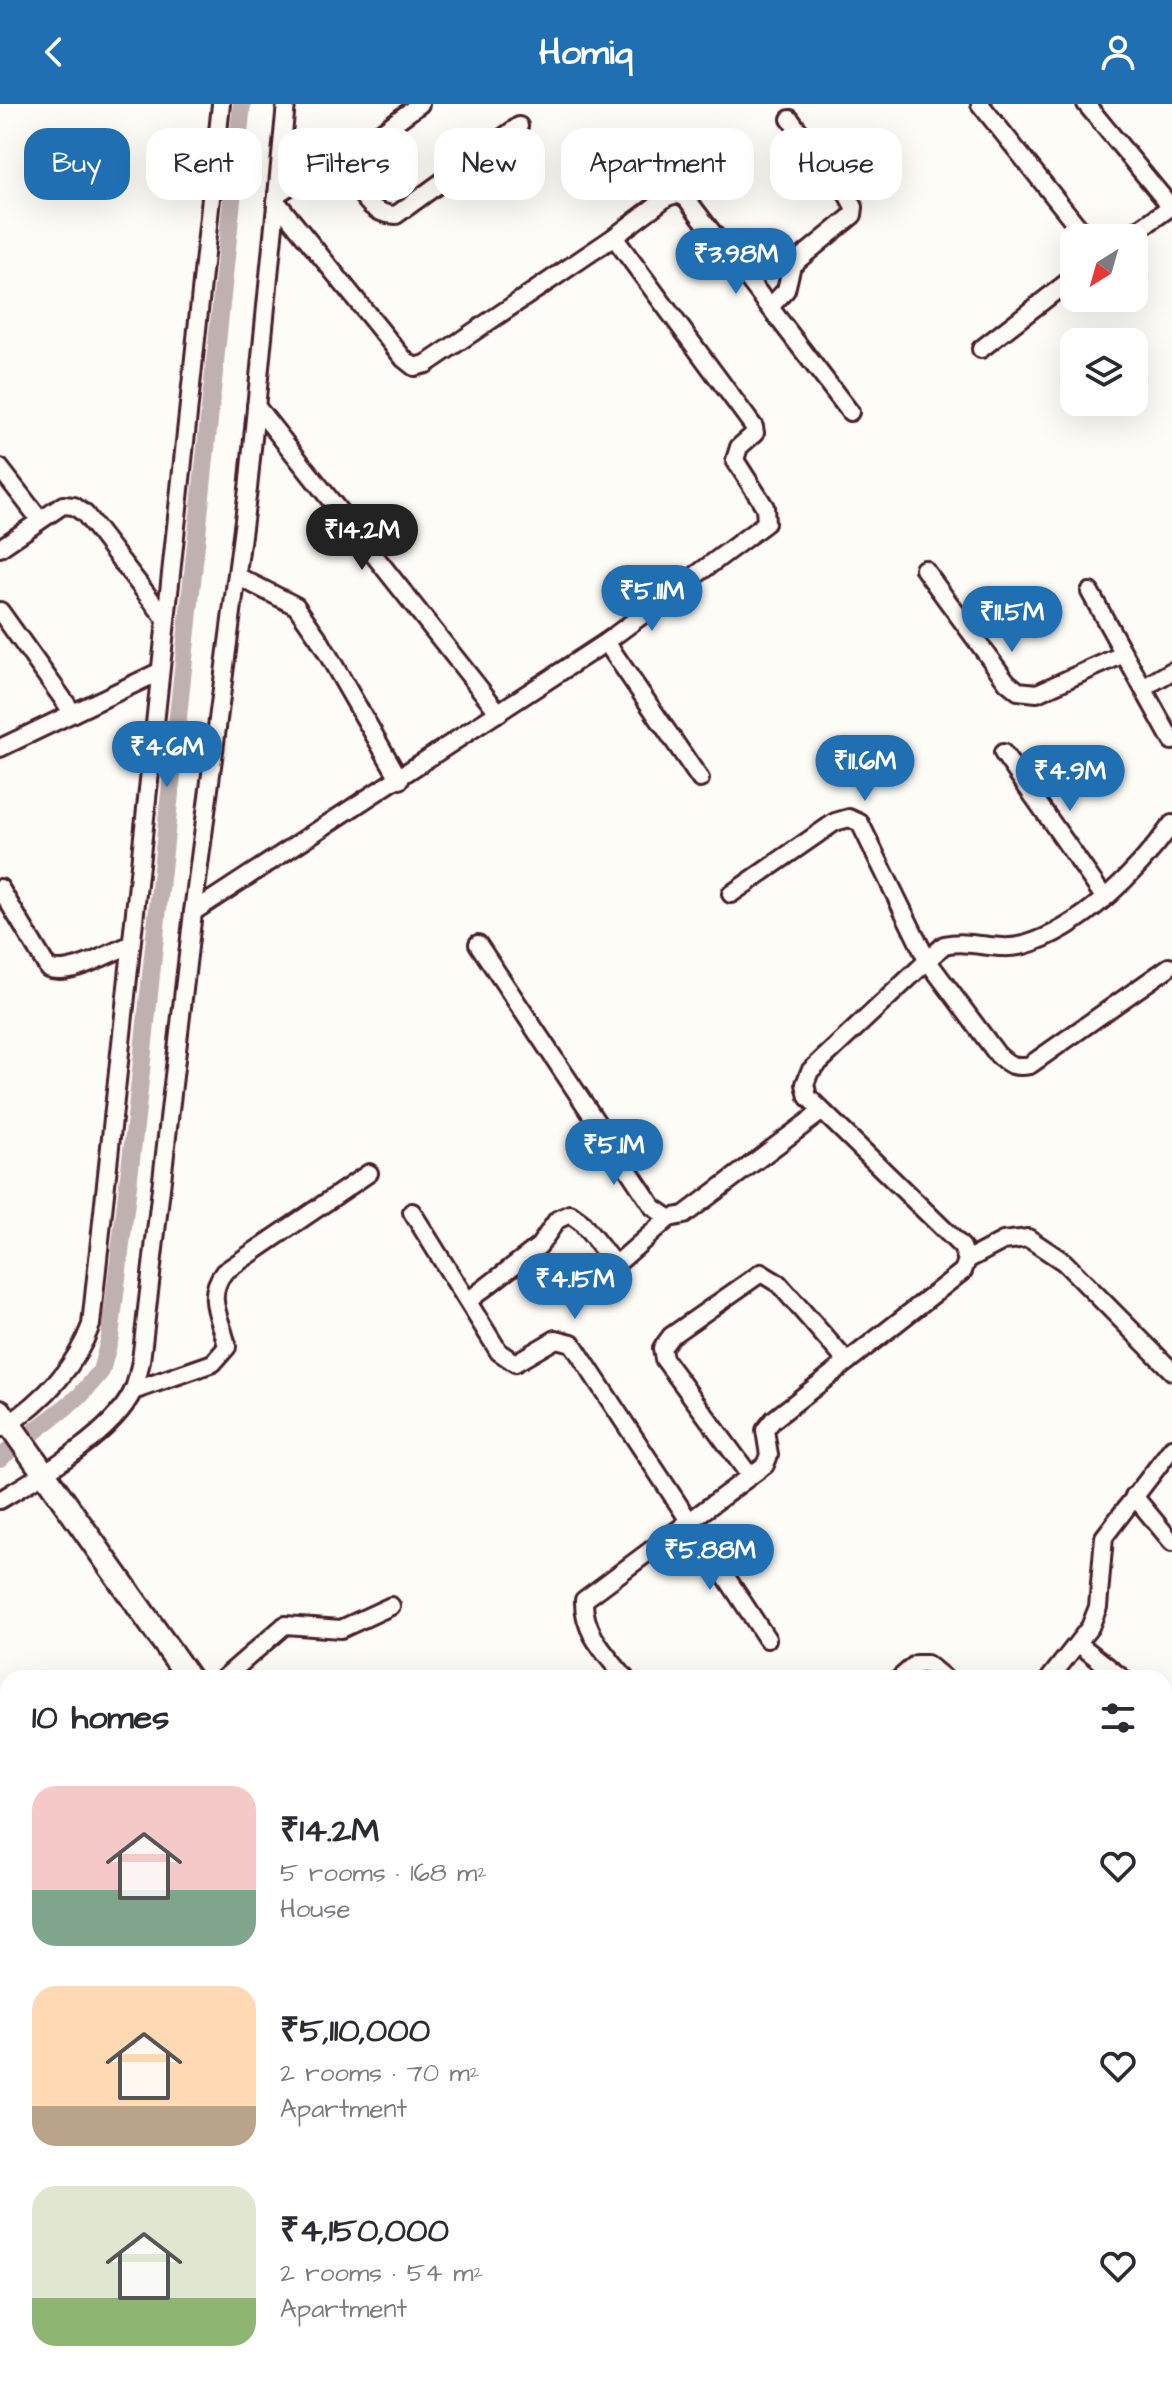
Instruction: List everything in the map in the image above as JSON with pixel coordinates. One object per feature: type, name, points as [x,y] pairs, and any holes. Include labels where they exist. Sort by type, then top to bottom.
[{"type":"main road","points":[[6,1423],[43,1470],[183,1670]]},
{"type":"street","points":[[6,1423],[64,1376],[80,1354],[91,1325],[221,104]]},
{"type":"street","points":[[0,1500],[114,1419],[133,1391],[141,1361],[193,912],[237,576],[286,104]]},
{"type":"street","points":[[387,128],[420,104]]},
{"type":"street","points":[[980,104],[1076,224]]},
{"type":"street","points":[[1086,104],[1171,206],[1146,224]]},
{"type":"street","points":[[770,307],[786,290],[792,265],[853,215],[854,207],[790,119]]},
{"type":"street","points":[[418,199],[519,126]]},
{"type":"street","points":[[277,198],[404,359],[414,367],[426,364],[614,237],[667,197],[677,194],[686,198],[850,412]]},
{"type":"street","points":[[364,200],[381,215],[396,215],[417,200]]},
{"type":"street","points":[[193,912],[400,780],[606,642],[761,529],[769,516],[735,460],[739,447],[755,433],[754,427],[614,237]]},
{"type":"street","points":[[981,349],[1060,288]]},
{"type":"street","points":[[256,406],[499,713]]},
{"type":"street","points":[[0,468],[40,520]]},
{"type":"street","points":[[0,548],[63,505],[74,506],[85,514],[165,618]]},
{"type":"street","points":[[924,569],[1007,682],[1018,691],[1037,693],[1124,654]]},
{"type":"street","points":[[237,576],[296,606],[400,780]]},
{"type":"street","points":[[1090,592],[1172,741]]},
{"type":"street","points":[[0,611],[73,713]]},
{"type":"street","points":[[606,642],[700,779]]},
{"type":"street","points":[[1143,688],[1172,671]]},
{"type":"street","points":[[0,748],[159,672]]},
{"type":"street","points":[[1003,753],[1104,897]]},
{"type":"street","points":[[731,894],[835,822],[849,818],[860,823],[927,960],[997,1054],[1007,1064],[1018,1068],[1030,1065],[1169,967]]},
{"type":"street","points":[[619,1670],[590,1633],[583,1618],[584,1600],[765,1465],[769,1455],[765,1430],[773,1420],[963,1271],[967,1260],[962,1247],[808,1097],[805,1084],[810,1071],[944,945],[964,940],[997,948],[1024,945],[1050,934],[1104,897],[1141,862],[1172,824]]},
{"type":"street","points":[[0,888],[48,968],[56,971],[130,945]]},
{"type":"street","points":[[478,944],[653,1207],[669,1218]]},
{"type":"street","points":[[468,1301],[539,1246],[557,1220],[570,1214],[581,1222],[612,1261],[620,1261],[669,1218],[684,1215],[821,1112]]},
{"type":"street","points":[[133,1391],[213,1363],[221,1356],[227,1347],[212,1300],[217,1281],[224,1272],[369,1173]]},
{"type":"street","points":[[412,1212],[499,1352],[509,1361],[515,1363],[556,1339],[572,1343],[686,1522],[767,1639]]},
{"type":"street","points":[[967,1260],[1003,1241],[1028,1238],[1064,1262],[1172,1371]]},
{"type":"street","points":[[750,1476],[664,1359],[662,1348],[671,1336],[761,1273],[779,1284],[847,1362]]},
{"type":"street","points":[[1057,1670],[1079,1644],[1098,1607],[1104,1537],[1172,1448]]},
{"type":"street","points":[[1134,1496],[1172,1542]]},
{"type":"street","points":[[233,1670],[285,1625],[341,1629],[391,1606]]},
{"type":"street","points":[[1079,1644],[1112,1670]]},
{"type":"street","points":[[909,1670],[916,1664],[927,1664],[934,1670]]},
{"type":"waterway","points":[[0,1458],[80,1396],[101,1371],[110,1337],[137,1109],[242,104]]}]
